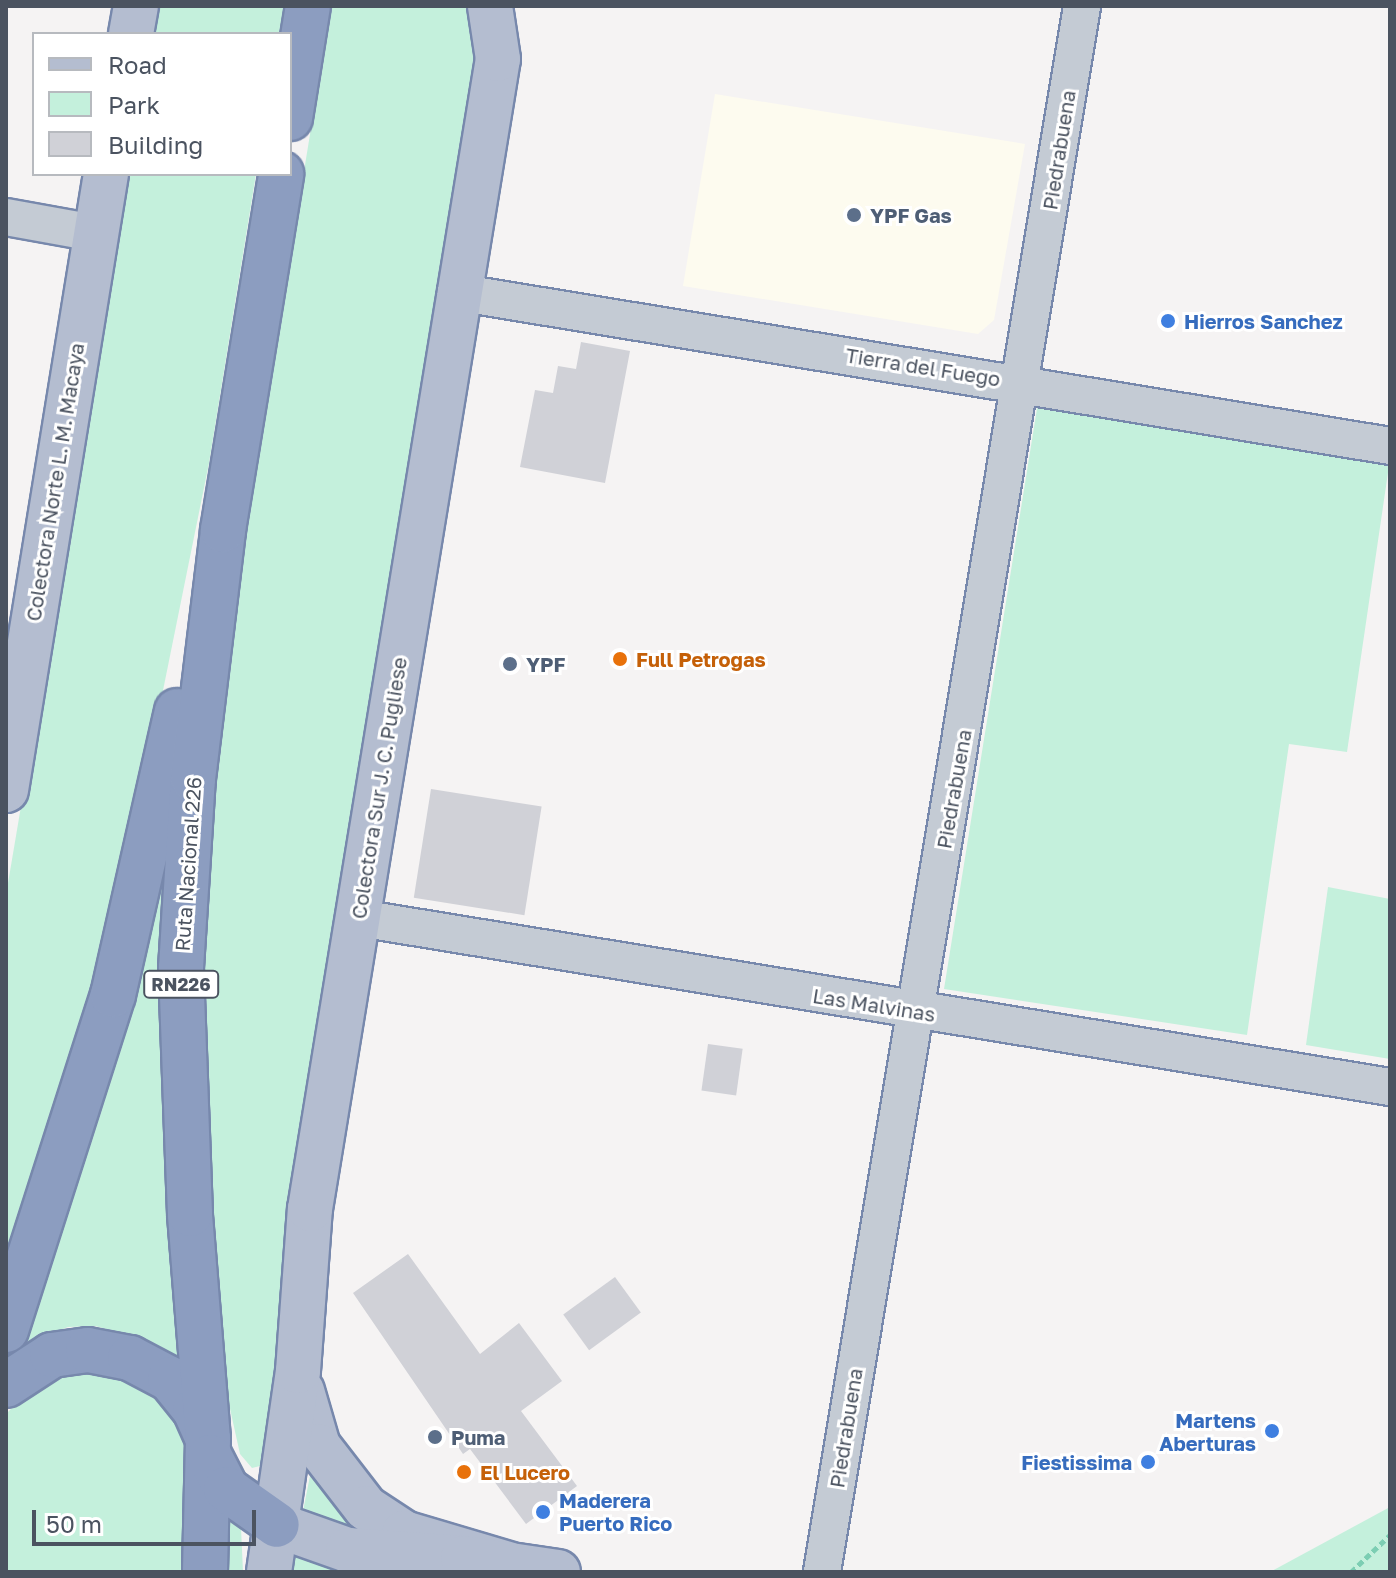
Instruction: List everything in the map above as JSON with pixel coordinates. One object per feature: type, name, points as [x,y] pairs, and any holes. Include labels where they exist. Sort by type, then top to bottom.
[{"type":"highway","points":[[292,106],[308,6]]},
{"type":"highway","name":"Ruta Nacional 226","points":[[205,1572],[209,1448],[190,1214],[181,968],[193,779],[223,530],[281,176]]},
{"type":"highway","name":"Ruta Nacional 226","points":[[6,1330],[113,995],[223,530]]},
{"type":"highway","name":"Ruta Nacional 226","points":[[6,1385],[52,1355],[88,1350],[116,1354],[170,1379],[195,1410],[209,1448]]},
{"type":"highway","points":[[209,1448],[226,1489],[277,1525]]},
{"type":"main road","points":[[131,32],[136,6]]},
{"type":"main road","name":"Colectora Sur J. C. Pugliese","points":[[269,1572],[298,1371],[310,1209],[359,918],[456,292],[498,59],[490,6]]},
{"type":"main road","name":"Colectora Norte L. M. Macaya","points":[[6,790],[106,176]]},
{"type":"main road","points":[[298,1371],[308,1424],[318,1446],[366,1508],[404,1533],[508,1564]]},
{"type":"main road","points":[[277,1525],[348,1550],[508,1564],[558,1572]]},
{"type":"street","name":"Piedrabuena","points":[[822,1572],[1023,383],[1082,6]]},
{"type":"street","points":[[6,217],[95,233]]},
{"type":"street","name":"Tierra del Fuego","points":[[456,292],[1023,383],[1390,446]]},
{"type":"street","name":"Las Malvinas","points":[[359,918],[916,1013],[1390,1087]]},
{"type":"path","points":[[1351,1572],[1390,1535]]},
{"type":"shaded area","name":"YPF Gas","points":[[715,94],[1025,144],[994,320],[978,334],[683,286]]},
{"type":"green space","points":[[156,6],[284,6],[284,32],[156,32]]},
{"type":"green space","points":[[331,6],[474,6],[482,46],[264,1465],[252,1468],[240,1454],[223,1377],[211,1260],[199,965],[209,811],[235,593]]},
{"type":"green space","points":[[128,176],[256,176],[209,463],[119,908],[6,1264],[6,895]]},
{"type":"green space","points":[[1039,396],[1390,459],[1347,752],[1289,744],[1247,1035],[944,989]]},
{"type":"green space","points":[[179,779],[188,1367],[144,1339],[95,1326],[68,1327],[11,1349]]},
{"type":"green space","points":[[1328,887],[1390,899],[1390,1059],[1306,1045]]},
{"type":"green space","points":[[79,1368],[150,1385],[187,1435],[187,1572],[6,1572],[6,1414],[38,1381]]},
{"type":"green space","points":[[311,1471],[362,1522],[358,1532],[303,1511]]},
{"type":"green space","points":[[233,1505],[241,1528],[243,1572],[223,1572]]},
{"type":"green space","points":[[1390,1507],[1390,1572],[1270,1572]]},
{"type":"green space","points":[[297,1544],[433,1572],[293,1572]]},
{"type":"building","points":[[581,342],[630,351],[605,483],[520,467],[535,390],[553,393],[558,366],[576,369]]},
{"type":"building","points":[[431,789],[542,807],[524,915],[414,898]]},
{"type":"building","points":[[708,1044],[743,1049],[736,1095],[701,1091]]},
{"type":"building","points":[[408,1254],[480,1354],[519,1323],[562,1381],[521,1411],[577,1486],[526,1524],[470,1449],[463,1454],[353,1293]]},
{"type":"building","points":[[615,1277],[641,1313],[589,1350],[563,1315]]},
{"type":"place","name":"YPF Gas","points":[[854,215]]},
{"type":"place","name":"Hierros Sanchez","points":[[1168,321]]},
{"type":"place","name":"Full Petrogas","points":[[620,659]]},
{"type":"place","name":"YPF","points":[[510,664]]},
{"type":"place","name":"Martens Aberturas","points":[[1272,1431]]},
{"type":"place","name":"Puma","points":[[435,1437]]},
{"type":"place","name":"Fiestissima","points":[[1148,1462]]},
{"type":"place","name":"El Lucero","points":[[464,1472]]},
{"type":"place","name":"Maderera Puerto Rico","points":[[543,1512]]}]
